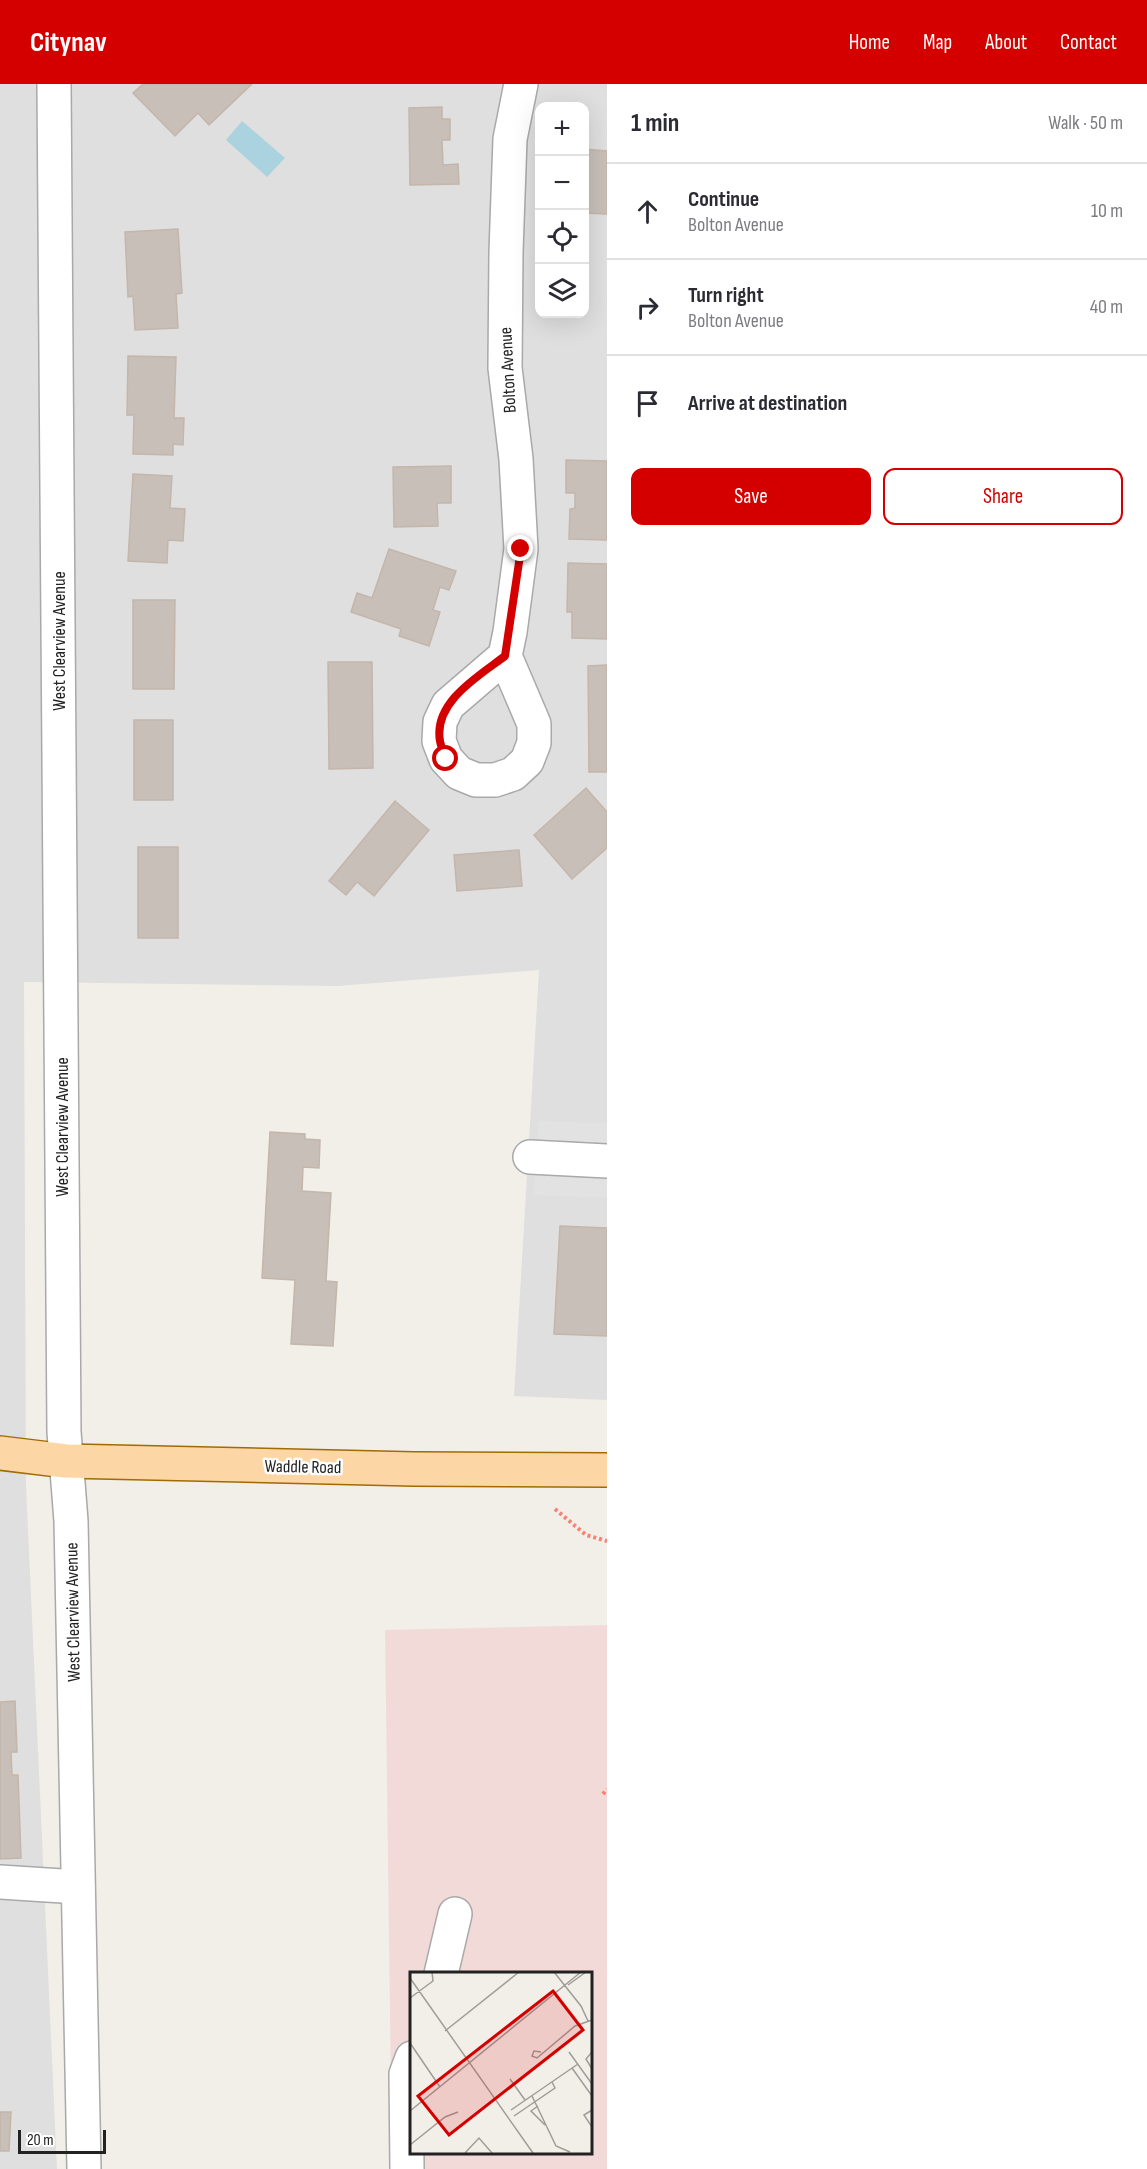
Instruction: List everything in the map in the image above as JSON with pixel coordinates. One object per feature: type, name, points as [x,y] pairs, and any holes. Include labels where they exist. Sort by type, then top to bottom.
[{"type":"main road","name":"Waddle Road","points":[[0,1453],[66,1461],[414,1469],[607,1470]]},
{"type":"street","name":"West Clearview Avenue","points":[[54,84],[66,1461],[71,1521],[84,2169]]},
{"type":"street","name":"Bolton Avenue","points":[[505,656],[521,549],[516,459],[505,368],[510,139],[521,84]]},
{"type":"street","points":[[530,1157],[607,1161]]},
{"type":"street","points":[[0,1882],[78,1887]]},
{"type":"street","points":[[441,1972],[455,1914]]},
{"type":"street","points":[[407,2169],[406,2074],[410,2063]]},
{"type":"path","points":[[555,1509],[586,1535],[607,1541]]},
{"type":"path","points":[[603,1794],[607,1789]]},
{"type":"shaded area","points":[[0,84],[607,84],[607,1400],[514,1396],[539,970],[338,986],[24,982],[26,1485],[57,2169],[0,2169]]},
{"type":"shaded area","points":[[539,1121],[607,1123],[607,1198],[533,1195],[535,1177],[524,1172],[525,1141],[537,1140]]},
{"type":"shaded area","points":[[607,1625],[607,2169],[392,2169],[385,1630]]},
{"type":"water","points":[[242,121],[285,158],[267,177],[226,140]]},
{"type":"building","points":[[143,84],[252,84],[209,125],[198,113],[175,136],[133,93]]},
{"type":"building","points":[[442,107],[442,119],[450,119],[450,140],[442,140],[443,165],[458,164],[459,184],[410,185],[409,108]]},
{"type":"building","points":[[589,149],[607,151],[607,214],[589,213]]},
{"type":"building","points":[[178,229],[182,293],[176,294],[178,328],[135,330],[133,296],[128,297],[125,232]]},
{"type":"building","points":[[128,356],[176,357],[174,418],[184,418],[183,445],[173,444],[173,455],[133,454],[134,415],[127,415]]},
{"type":"building","points":[[566,460],[607,461],[607,540],[569,539],[570,509],[575,508],[575,493],[566,493]]},
{"type":"building","points":[[451,466],[451,503],[437,503],[438,526],[394,527],[393,467]]},
{"type":"building","points":[[133,474],[172,476],[170,508],[185,509],[183,541],[168,540],[167,563],[128,561]]},
{"type":"building","points":[[389,549],[456,571],[449,590],[440,587],[433,610],[440,612],[429,646],[399,636],[401,629],[351,612],[357,593],[372,598]]},
{"type":"building","points":[[568,563],[607,564],[607,639],[572,638],[572,612],[567,612]]},
{"type":"building","points":[[133,600],[175,600],[174,689],[133,689]]},
{"type":"building","points":[[328,662],[372,662],[373,768],[329,769]]},
{"type":"building","points":[[607,665],[607,772],[589,772],[588,666]]},
{"type":"building","points":[[134,720],[173,720],[173,800],[134,800]]},
{"type":"building","points":[[586,788],[607,812],[607,848],[572,879],[534,835]]},
{"type":"building","points":[[395,801],[429,830],[374,896],[357,882],[346,895],[329,881]]},
{"type":"building","points":[[138,847],[178,847],[178,938],[138,938]]},
{"type":"building","points":[[519,850],[522,886],[457,891],[454,855]]},
{"type":"building","points":[[270,1132],[305,1134],[305,1139],[320,1140],[319,1168],[303,1167],[302,1191],[331,1193],[326,1281],[337,1282],[333,1346],[291,1344],[295,1280],[262,1278]]},
{"type":"building","points":[[560,1226],[607,1228],[607,1336],[554,1334]]},
{"type":"building","points":[[15,1701],[17,1752],[11,1752],[12,1775],[18,1775],[21,1858],[0,1859],[0,1702]]},
{"type":"building","points":[[0,2112],[11,2112],[9,2151],[0,2151]]},
{"type":"route","points":[[446,759],[440,741],[440,722],[448,705],[505,656],[521,549]]}]
